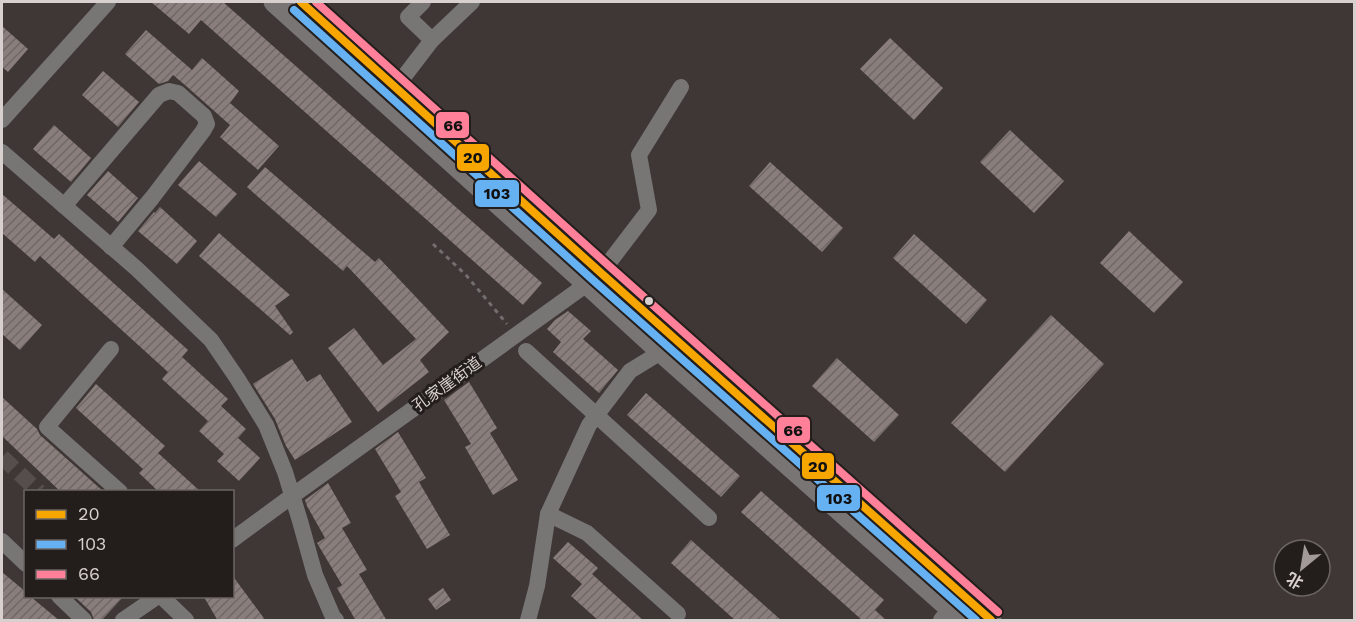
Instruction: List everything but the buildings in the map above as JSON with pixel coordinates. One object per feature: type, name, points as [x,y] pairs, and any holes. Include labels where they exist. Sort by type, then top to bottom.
[{"type":"main road","points":[[274,2],[594,278],[964,613]]},
{"type":"main road","points":[[301,2],[396,87],[594,278],[661,352],[964,613]]},
{"type":"street","points":[[2,120],[108,2]]},
{"type":"street","points":[[423,2],[408,17],[432,40]]},
{"type":"street","points":[[396,87],[432,40],[472,2]]},
{"type":"street","name":"孔家崖街道","points":[[234,539],[594,278],[649,210],[639,155],[681,87]]},
{"type":"street","points":[[64,206],[159,95],[169,91],[178,93],[204,116],[207,124],[152,198],[111,247]]},
{"type":"street","points":[[2,152],[137,269],[211,340],[266,425],[285,472],[315,575],[336,621]]},
{"type":"street","points":[[111,349],[47,427],[118,490]]},
{"type":"street","points":[[526,351],[709,518]]},
{"type":"street","points":[[528,621],[537,586],[548,514],[589,425],[630,371],[661,352]]},
{"type":"street","points":[[548,514],[587,533],[678,614]]},
{"type":"street","points":[[2,541],[24,562]]},
{"type":"street","points":[[60,598],[84,621]]},
{"type":"street","points":[[123,621],[158,598]]},
{"type":"street","points":[[160,598],[186,621]]},
{"type":"path","points":[[433,244],[466,275],[516,335]]},
{"type":"tunnel","points":[[2,457],[37,490]]},
{"type":"transit line","name":"20","points":[[301,2],[991,620]]},
{"type":"transit line","name":"66","points":[[316,2],[998,612]]},
{"type":"transit line","name":"103","points":[[294,10],[594,281],[976,620]]}]
